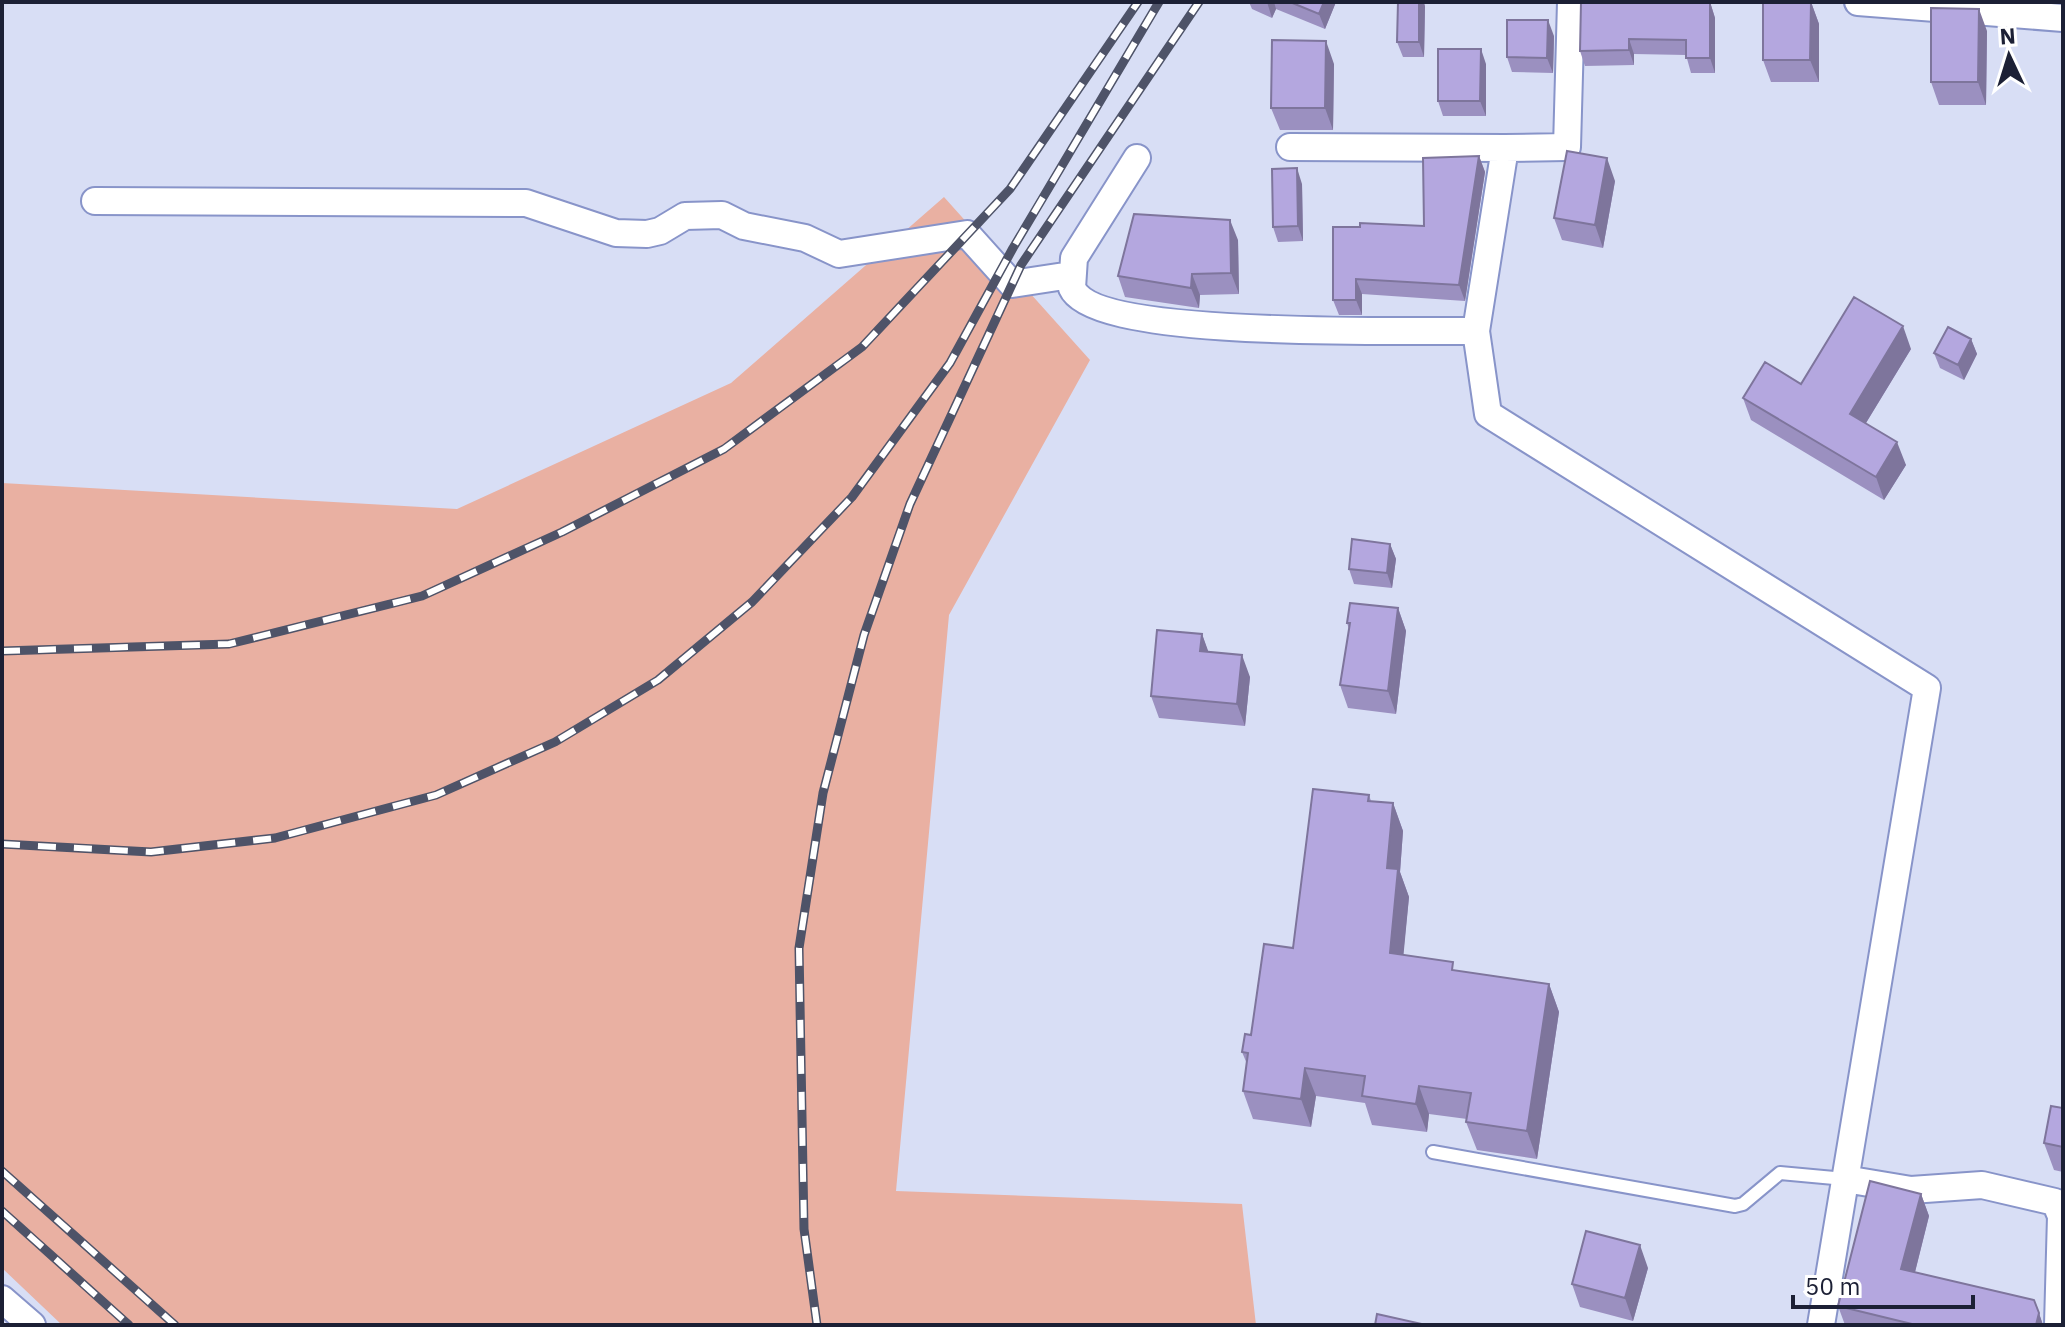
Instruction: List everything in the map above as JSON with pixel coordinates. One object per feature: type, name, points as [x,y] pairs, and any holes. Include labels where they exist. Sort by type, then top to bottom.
[{"type":"street","points":[[1290,147],[1567,147],[1571,2]]},
{"type":"street","points":[[1858,2],[1986,7],[2063,18]]},
{"type":"street","points":[[1505,148],[1476,331],[1488,414],[1927,688],[1821,1325]]},
{"type":"street","points":[[1137,158],[1074,258],[1071,275],[1075,296],[1087,305],[1131,318],[1255,328],[1476,331]]},
{"type":"street","points":[[95,201],[526,203],[616,233],[647,234],[660,231],[685,216],[722,215],[744,226],[805,238],[839,254],[967,234],[1012,284],[1071,275]]},
{"type":"street","points":[[1845,1179],[1911,1190],[1982,1185],[2055,1202],[2061,1216],[2058,1325]]},
{"type":"street","points":[[2,1299],[32,1325]]},
{"type":"lane","points":[[1433,1152],[1735,1206],[1743,1204],[1780,1173],[1845,1179]]},
{"type":"shaded area","points":[[944,197],[1090,360],[949,615],[896,1191],[1242,1204],[1256,1325],[62,1325],[2,1268],[2,483],[457,509],[731,383]]},
{"type":"building","points":[[1290,2],[1324,2],[1319,14]]},
{"type":"building","points":[[1398,2],[1419,2],[1419,42],[1397,42]]},
{"type":"building","points":[[1581,2],[1710,2],[1710,58],[1686,58],[1686,40],[1629,39],[1629,50],[1580,51]]},
{"type":"building","points":[[1763,2],[1811,2],[1810,60],[1763,60]]},
{"type":"building","points":[[1931,8],[1979,9],[1978,82],[1931,82]]},
{"type":"building","points":[[1507,20],[1548,20],[1547,58],[1507,57]]},
{"type":"building","points":[[1272,40],[1326,41],[1325,108],[1271,108]]},
{"type":"building","points":[[1438,49],[1481,49],[1480,101],[1438,101]]},
{"type":"building","points":[[1567,151],[1607,158],[1595,225],[1554,218]]},
{"type":"building","points":[[1479,156],[1459,285],[1356,279],[1356,300],[1333,300],[1333,227],[1360,227],[1360,223],[1424,226],[1423,158]]},
{"type":"building","points":[[1297,168],[1298,226],[1273,227],[1272,169]]},
{"type":"building","points":[[1134,214],[1230,220],[1231,273],[1192,274],[1191,288],[1118,276]]},
{"type":"building","points":[[1854,297],[1903,326],[1850,414],[1897,442],[1876,477],[1743,398],[1765,362],[1801,384]]},
{"type":"building","points":[[1948,327],[1971,339],[1958,365],[1934,353]]},
{"type":"building","points":[[1352,539],[1390,544],[1387,573],[1349,569]]},
{"type":"building","points":[[1350,603],[1398,608],[1388,691],[1340,685],[1350,623],[1347,623]]},
{"type":"building","points":[[1157,630],[1202,634],[1200,651],[1242,655],[1237,704],[1151,696]]},
{"type":"building","points":[[1313,789],[1369,795],[1368,801],[1393,803],[1387,868],[1398,869],[1390,953],[1453,962],[1452,970],[1549,984],[1527,1131],[1466,1122],[1471,1093],[1419,1086],[1416,1104],[1362,1096],[1365,1076],[1305,1068],[1301,1099],[1243,1091],[1248,1053],[1242,1052],[1245,1034],[1251,1035],[1264,944],[1293,948]]},
{"type":"building","points":[[2051,1106],[2063,1108],[2063,1147],[2044,1143]]},
{"type":"building","points":[[1870,1181],[1921,1194],[1901,1269],[2034,1300],[2039,1313],[2036,1325],[1916,1325],[1838,1306]]},
{"type":"building","points":[[1586,1231],[1640,1245],[1625,1298],[1572,1284]]},
{"type":"building","points":[[1377,1314],[1422,1324],[1375,1325]]},
{"type":"railway","points":[[2,651],[229,644],[422,596],[562,532],[724,449],[862,347],[1010,189],[1138,2]]},
{"type":"railway","points":[[2,844],[151,852],[275,838],[436,795],[555,742],[658,680],[752,602],[852,497],[950,363],[1013,248],[1159,2]]},
{"type":"railway","points":[[817,1325],[804,1229],[799,948],[823,793],[864,635],[910,504],[1021,265],[1199,2]]},
{"type":"railway","points":[[2,1171],[175,1325]]},
{"type":"railway","points":[[2,1211],[129,1325]]}]
